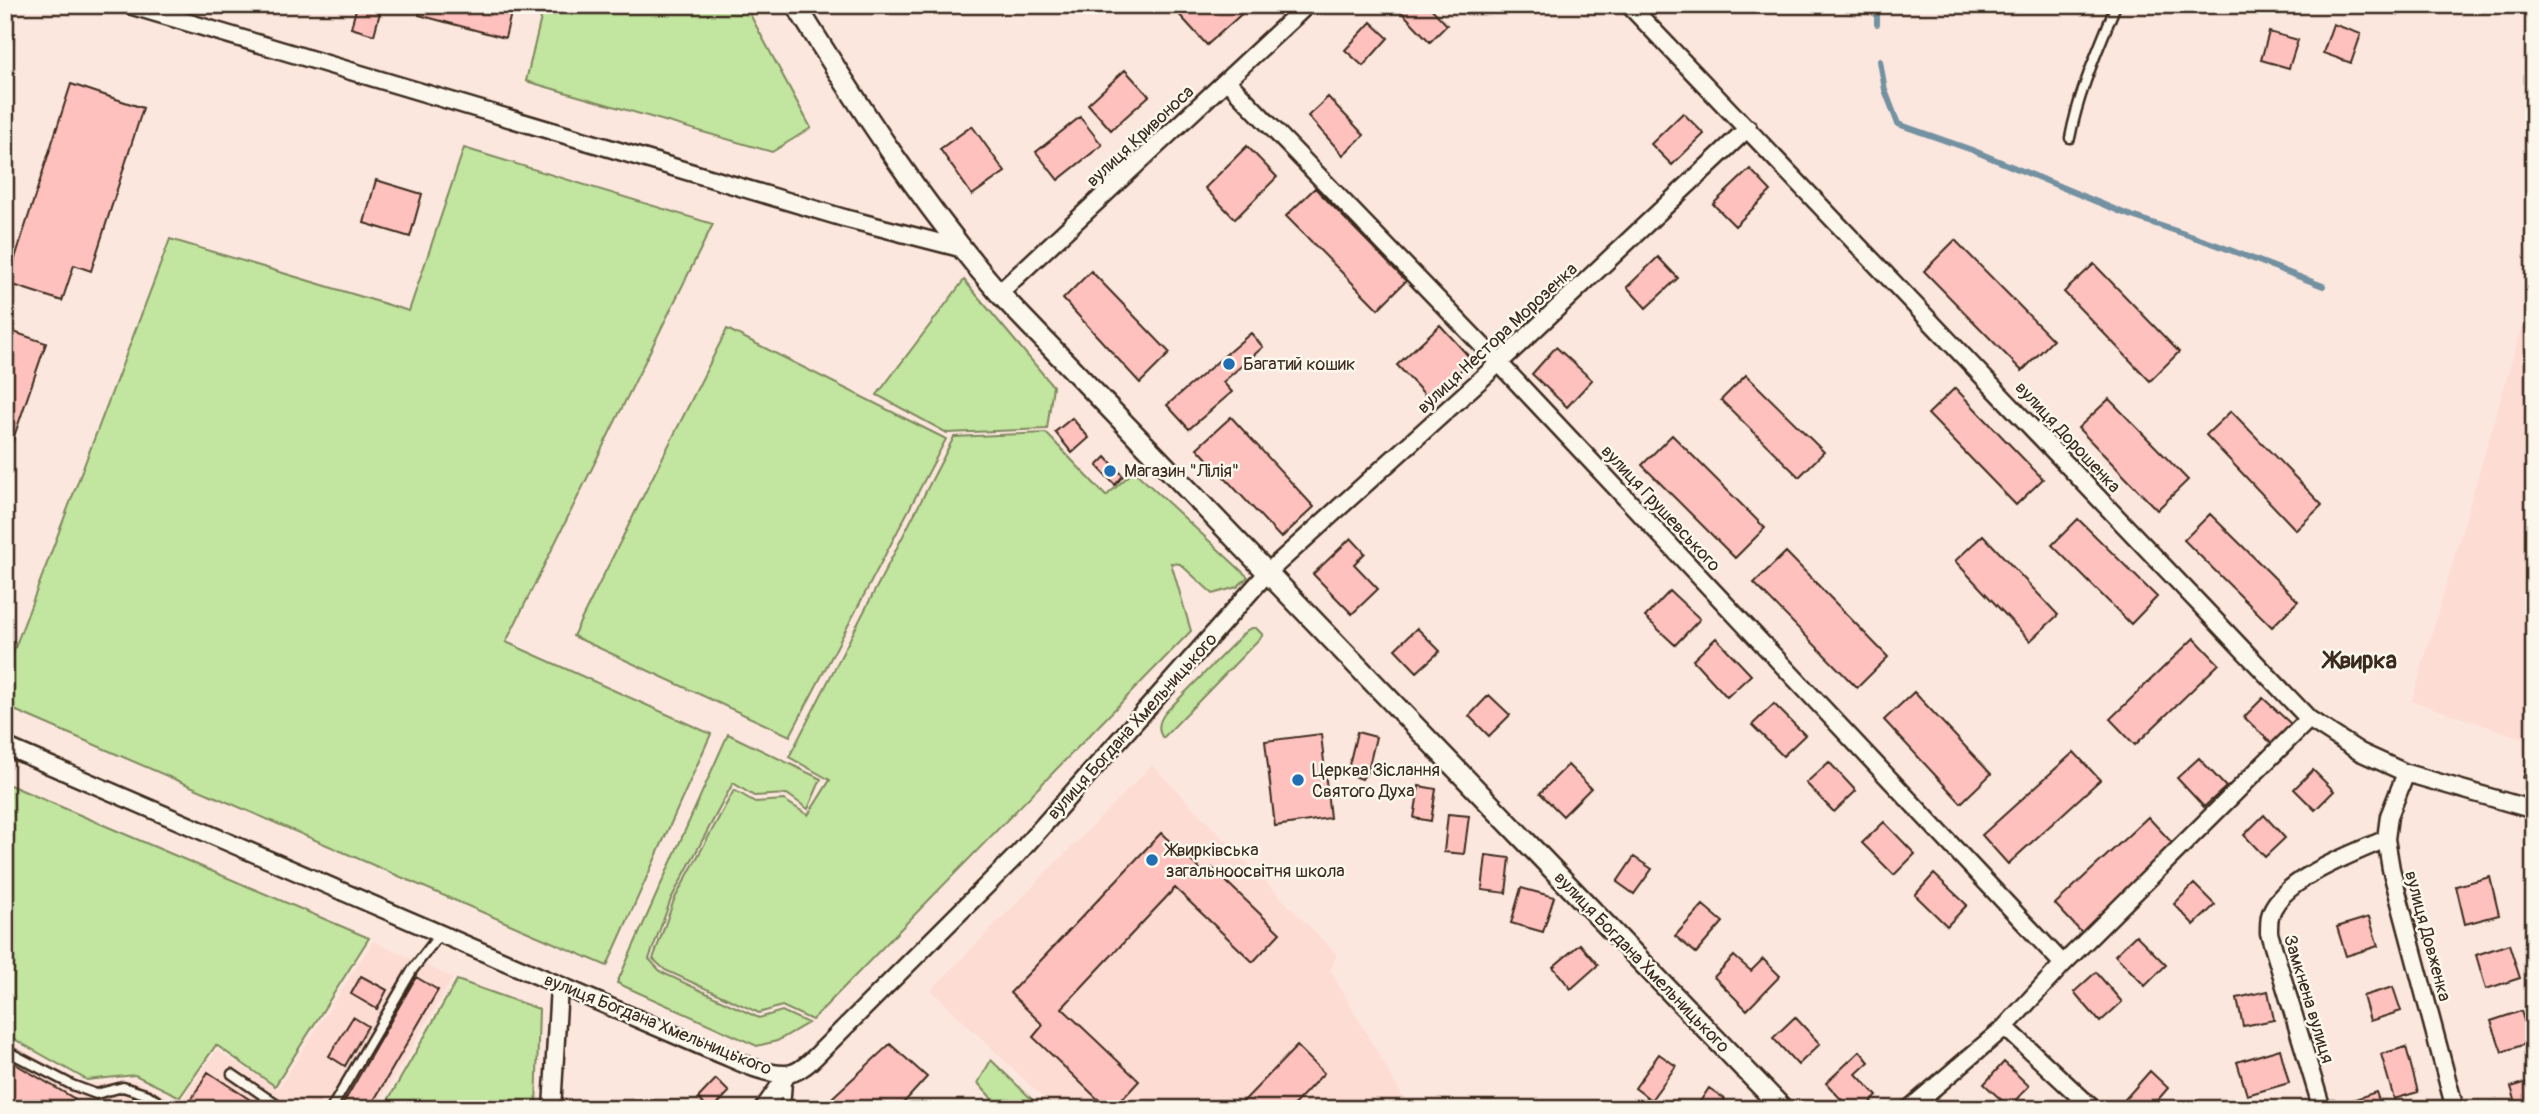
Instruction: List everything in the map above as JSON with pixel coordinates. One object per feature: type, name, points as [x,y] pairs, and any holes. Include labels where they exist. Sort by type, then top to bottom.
[{"type":"street","points":[[129,5],[844,218],[960,248]]},
{"type":"street","name":"вулиця Богдана Хмельницького","points":[[796,5],[869,122],[960,248],[999,293],[1783,1109]]},
{"type":"street","name":"вулиця Кривоноса","points":[[999,293],[1307,5]]},
{"type":"street","name":"вулиця Дорошенка","points":[[1629,5],[2309,719],[2360,752],[2406,774],[2534,810]]},
{"type":"street","name":"вулиця Грушевського","points":[[1227,81],[1499,363],[2063,964]]},
{"type":"street","name":"вулиця Нестора Морозенка","points":[[1268,572],[1499,363],[1748,128]]},
{"type":"street","name":"вулиця Богдана Хмельницького","points":[[5,746],[559,986],[760,1069],[788,1074],[805,1066],[823,1049],[1018,854],[1268,572]]},
{"type":"street","points":[[1909,1109],[2005,1027],[2063,964],[2309,719]]},
{"type":"street","name":"вулиця Довженка","points":[[2406,774],[2389,816],[2386,839],[2390,869],[2455,1109]]},
{"type":"street","name":"Замкнена вулиця","points":[[2322,1109],[2269,933],[2270,916],[2277,902],[2303,878],[2386,839]]},
{"type":"street","points":[[552,1109],[559,986]]},
{"type":"street","points":[[2005,1027],[2093,1109]]},
{"type":"street","points":[[763,1109],[788,1074]]},
{"type":"lane","points":[[2070,138],[2076,107],[2089,68],[2116,5]]},
{"type":"lane","points":[[331,1109],[413,969],[440,934]]},
{"type":"lane","points":[[5,1050],[72,1085],[96,1094],[123,1087],[148,1095],[169,1109]]},
{"type":"lane","points":[[232,1074],[284,1109]]},
{"type":"lane","points":[[785,1109],[788,1074]]},
{"type":"shaded area","points":[[2534,285],[2534,742],[2412,701]]},
{"type":"shaded area","name":"Жвирківська загальноосвітня школа","points":[[1152,765],[1337,955],[1330,970],[1410,1109],[1055,1109],[931,990]]},
{"type":"shaded area","points":[[373,941],[453,978],[375,1109],[5,1109],[5,1040],[86,1085],[135,1080],[180,1103],[217,1050],[278,1089]]},
{"type":"green space","points":[[544,5],[745,5],[811,128],[772,152],[526,81]]},
{"type":"green space","points":[[464,148],[713,224],[506,642],[711,734],[607,966],[5,706],[5,674],[170,239],[409,311]]},
{"type":"green space","points":[[964,280],[1053,386],[1047,429],[947,433],[877,395]]},
{"type":"green space","points":[[727,329],[946,439],[790,736],[573,636]]},
{"type":"green space","points":[[1046,433],[1106,496],[1134,471],[1248,577],[1237,587],[1213,594],[1180,564],[1171,563],[1191,631],[812,1020],[782,1006],[759,1013],[665,970],[653,959],[674,900],[734,790],[755,802],[784,800],[808,815],[830,780],[789,757],[954,437]]},
{"type":"green space","points":[[1252,628],[1256,628],[1263,635],[1163,738],[1160,726],[1165,713]]},
{"type":"green space","points":[[728,734],[821,779],[808,809],[787,794],[754,796],[733,783],[671,899],[649,959],[661,972],[759,1018],[782,1011],[808,1023],[777,1041],[757,1046],[617,983]]},
{"type":"green space","points":[[5,783],[369,938],[275,1086],[216,1045],[180,1097],[135,1075],[87,1080],[5,1034]]},
{"type":"green space","points":[[457,980],[539,1009],[536,1109],[383,1109]]},
{"type":"green space","points":[[991,1060],[1042,1109],[1001,1109],[978,1083]]},
{"type":"building","points":[[357,5],[382,5],[374,35],[351,28]]},
{"type":"building","points":[[421,5],[513,5],[505,38],[419,15]]},
{"type":"building","points":[[1183,5],[1244,5],[1247,9],[1207,45],[1176,11]]},
{"type":"building","points":[[1395,5],[1428,5],[1447,25],[1430,42]]},
{"type":"building","points":[[1371,22],[1388,38],[1363,66],[1345,50]]},
{"type":"building","points":[[2333,24],[2361,34],[2351,63],[2323,53]]},
{"type":"building","points":[[2269,32],[2298,40],[2289,68],[2261,60]]},
{"type":"building","points":[[1125,70],[1149,96],[1111,130],[1088,104]]},
{"type":"building","points":[[5,72],[14,75],[5,102]]},
{"type":"building","points":[[71,84],[143,108],[91,271],[74,265],[62,301],[7,283]]},
{"type":"building","points":[[1328,97],[1364,135],[1343,155],[1308,116]]},
{"type":"building","points":[[1683,113],[1704,134],[1672,165],[1651,144]]},
{"type":"building","points":[[1080,117],[1102,145],[1058,180],[1036,152]]},
{"type":"building","points":[[972,126],[1005,172],[972,195],[940,149]]},
{"type":"building","points":[[1247,146],[1277,177],[1235,219],[1205,188]]},
{"type":"building","points":[[1750,169],[1771,191],[1735,226],[1713,204]]},
{"type":"building","points":[[376,180],[422,194],[410,237],[364,223]]},
{"type":"building","points":[[1315,188],[1406,281],[1378,309],[1286,216]]},
{"type":"building","points":[[1955,240],[2053,340],[2022,371],[1924,271]]},
{"type":"building","points":[[1658,257],[1678,278],[1646,308],[1627,287]]},
{"type":"building","points":[[2094,264],[2179,352],[2150,381],[2064,292]]},
{"type":"building","points":[[1091,271],[1170,353],[1140,383],[1063,299]]},
{"type":"building","points":[[1440,325],[1472,360],[1429,399],[1397,365]]},
{"type":"building","points":[[5,329],[46,343],[5,463]]},
{"type":"building","name":"Багатий кошик","points":[[1251,333],[1263,347],[1223,382],[1232,392],[1189,429],[1167,405]]},
{"type":"building","points":[[1556,347],[1592,380],[1567,407],[1532,374]]},
{"type":"building","points":[[1746,375],[1824,452],[1799,477],[1721,400]]},
{"type":"building","points":[[1955,388],[2043,479],[2016,505],[1928,414]]},
{"type":"building","points":[[2109,399],[2188,480],[2157,510],[2078,428]]},
{"type":"building","points":[[2231,411],[2322,505],[2296,530],[2206,435]]},
{"type":"building","points":[[1231,417],[1314,507],[1281,538],[1197,448]]},
{"type":"building","points":[[1072,418],[1089,438],[1072,453],[1055,432]]},
{"type":"building","points":[[1672,435],[1765,528],[1735,558],[1642,465]]},
{"type":"building","name":"Магазин \"Лілія\"","points":[[1106,457],[1123,476],[1115,485],[1097,466]]},
{"type":"building","points":[[2210,514],[2298,601],[2272,627],[2184,540]]},
{"type":"building","points":[[2078,519],[2157,597],[2131,624],[2052,545]]},
{"type":"building","points":[[1983,535],[2058,615],[2030,641],[1955,561]]},
{"type":"building","points":[[1351,538],[1365,553],[1354,564],[1378,589],[1352,614],[1313,574]]},
{"type":"building","points":[[1786,552],[1888,657],[1857,688],[1754,583]]},
{"type":"building","points":[[1670,591],[1700,619],[1675,645],[1645,617]]},
{"type":"building","points":[[1417,628],[1440,651],[1417,672],[1395,649]]},
{"type":"building","points":[[1716,638],[1751,675],[1727,697],[1693,660]]},
{"type":"building","points":[[2194,638],[2219,664],[2135,745],[2110,719]]},
{"type":"building","points":[[1914,692],[1991,774],[1961,803],[1884,720]]},
{"type":"building","points":[[1489,695],[1510,715],[1489,736],[1469,716]]},
{"type":"building","points":[[2263,698],[2291,724],[2272,744],[2244,717]]},
{"type":"building","points":[[1774,704],[1805,735],[1783,756],[1752,725]]},
{"type":"building","points":[[1357,732],[1376,737],[1368,770],[1362,779],[1351,775],[1349,765]]},
{"type":"building","name":"Церква Зіслання Святого Духа","points":[[1321,734],[1330,818],[1275,826],[1265,741]]},
{"type":"building","points":[[2534,743],[2534,781],[2523,778]]},
{"type":"building","points":[[2074,752],[2100,780],[2008,864],[1982,835]]},
{"type":"building","points":[[2199,758],[2226,787],[2204,807],[2177,778]]},
{"type":"building","points":[[1829,762],[1856,791],[1834,812],[1806,783]]},
{"type":"building","points":[[1568,765],[1591,788],[1563,816],[1540,793]]},
{"type":"building","points":[[2313,770],[2334,791],[2315,810],[2294,789]]},
{"type":"building","points":[[1419,786],[1436,789],[1431,821],[1414,818]]},
{"type":"building","points":[[1448,814],[1469,816],[1464,854],[1444,852]]},
{"type":"building","points":[[2264,815],[2285,838],[2265,857],[2244,835]]},
{"type":"building","points":[[2148,817],[2175,846],[2082,933],[2055,904]]},
{"type":"building","points":[[1884,822],[1915,854],[1894,875],[1862,843]]},
{"type":"building","points":[[1161,833],[1204,873],[1212,868],[1280,933],[1253,962],[1175,888],[1062,1008],[1139,1081],[1113,1109],[1108,1109],[1033,1037],[1043,1025],[1010,993]]},
{"type":"building","points":[[1486,855],[1510,858],[1506,893],[1482,890]]},
{"type":"building","points":[[1634,857],[1652,869],[1634,894],[1617,882]]},
{"type":"building","points":[[1934,874],[1967,905],[1947,926],[1915,895]]},
{"type":"building","points":[[2490,877],[2499,915],[2465,924],[2456,886]]},
{"type":"building","points":[[2194,884],[2215,905],[2194,925],[2174,904]]},
{"type":"building","points":[[1521,888],[1554,897],[1543,932],[1511,923]]},
{"type":"building","points":[[1703,905],[1723,922],[1696,953],[1675,936]]},
{"type":"building","points":[[2369,917],[2378,946],[2346,956],[2337,927]]},
{"type":"building","points":[[2136,935],[2166,965],[2145,986],[2115,955]]},
{"type":"building","points":[[1580,944],[1598,965],[1571,989],[1553,967]]},
{"type":"building","points":[[2509,944],[2520,978],[2486,989],[2476,955]]},
{"type":"building","points":[[1734,956],[1751,971],[1763,959],[1780,976],[1747,1010],[1714,977]]},
{"type":"building","points":[[2096,972],[2122,1002],[2100,1022],[2074,992]]},
{"type":"building","points":[[361,976],[387,990],[377,1009],[351,994]]},
{"type":"building","points":[[416,977],[438,990],[369,1109],[340,1109]]},
{"type":"building","points":[[2393,987],[2401,1011],[2370,1021],[2363,996]]},
{"type":"building","points":[[2268,991],[2274,1020],[2243,1026],[2237,998]]},
{"type":"building","points":[[2521,1011],[2531,1042],[2502,1052],[2491,1021]]},
{"type":"building","points":[[353,1017],[368,1026],[345,1066],[329,1056]]},
{"type":"building","points":[[1795,1017],[1820,1044],[1798,1065],[1773,1038]]},
{"type":"building","points":[[890,1044],[927,1077],[898,1109],[820,1109]]},
{"type":"building","points":[[1297,1046],[1324,1073],[1290,1109],[1236,1109]]},
{"type":"building","points":[[2406,1047],[2418,1092],[2394,1099],[2381,1054]]},
{"type":"building","points":[[2280,1049],[2289,1083],[2247,1095],[2237,1062]]},
{"type":"building","points":[[1860,1051],[1869,1062],[1856,1074],[1877,1096],[1865,1109],[1850,1109],[1826,1083]]},
{"type":"building","points":[[1659,1054],[1676,1066],[1651,1100],[1635,1088]]},
{"type":"building","points":[[5,1058],[75,1099],[70,1109],[5,1109]]},
{"type":"building","points":[[2004,1062],[2029,1086],[2009,1107],[1984,1084]]},
{"type":"building","points":[[2150,1071],[2168,1088],[2150,1109],[2124,1109],[2120,1105]]},
{"type":"building","points":[[208,1072],[264,1109],[187,1109]]},
{"type":"building","points":[[716,1079],[729,1092],[713,1109],[708,1109],[698,1098]]},
{"type":"building","points":[[2534,1080],[2534,1109],[2518,1109],[2511,1087]]},
{"type":"building","points":[[1709,1088],[1725,1099],[1719,1109],[1695,1109]]},
{"type":"building","points":[[2376,1092],[2382,1109],[2342,1109],[2340,1104]]},
{"type":"building","points":[[136,1095],[156,1109],[127,1109]]},
{"type":"waterway","points":[[1877,5],[1877,24]]},
{"type":"waterway","points":[[1880,61],[1885,90],[1898,124],[1972,150],[2126,214],[2217,245],[2323,286]]},
{"type":"place","name":"Багатий кошик","points":[[1229,364]]},
{"type":"place","name":"Магазин \"Лілія\"","points":[[1110,471]]},
{"type":"place","name":"Церква Зіслання Святого Духа","points":[[1298,780]]},
{"type":"place","name":"Жвирківська загальноосвітня школа","points":[[1152,860]]},
{"type":"district","name":"Жвирка","points":[[2361,660]]}]
